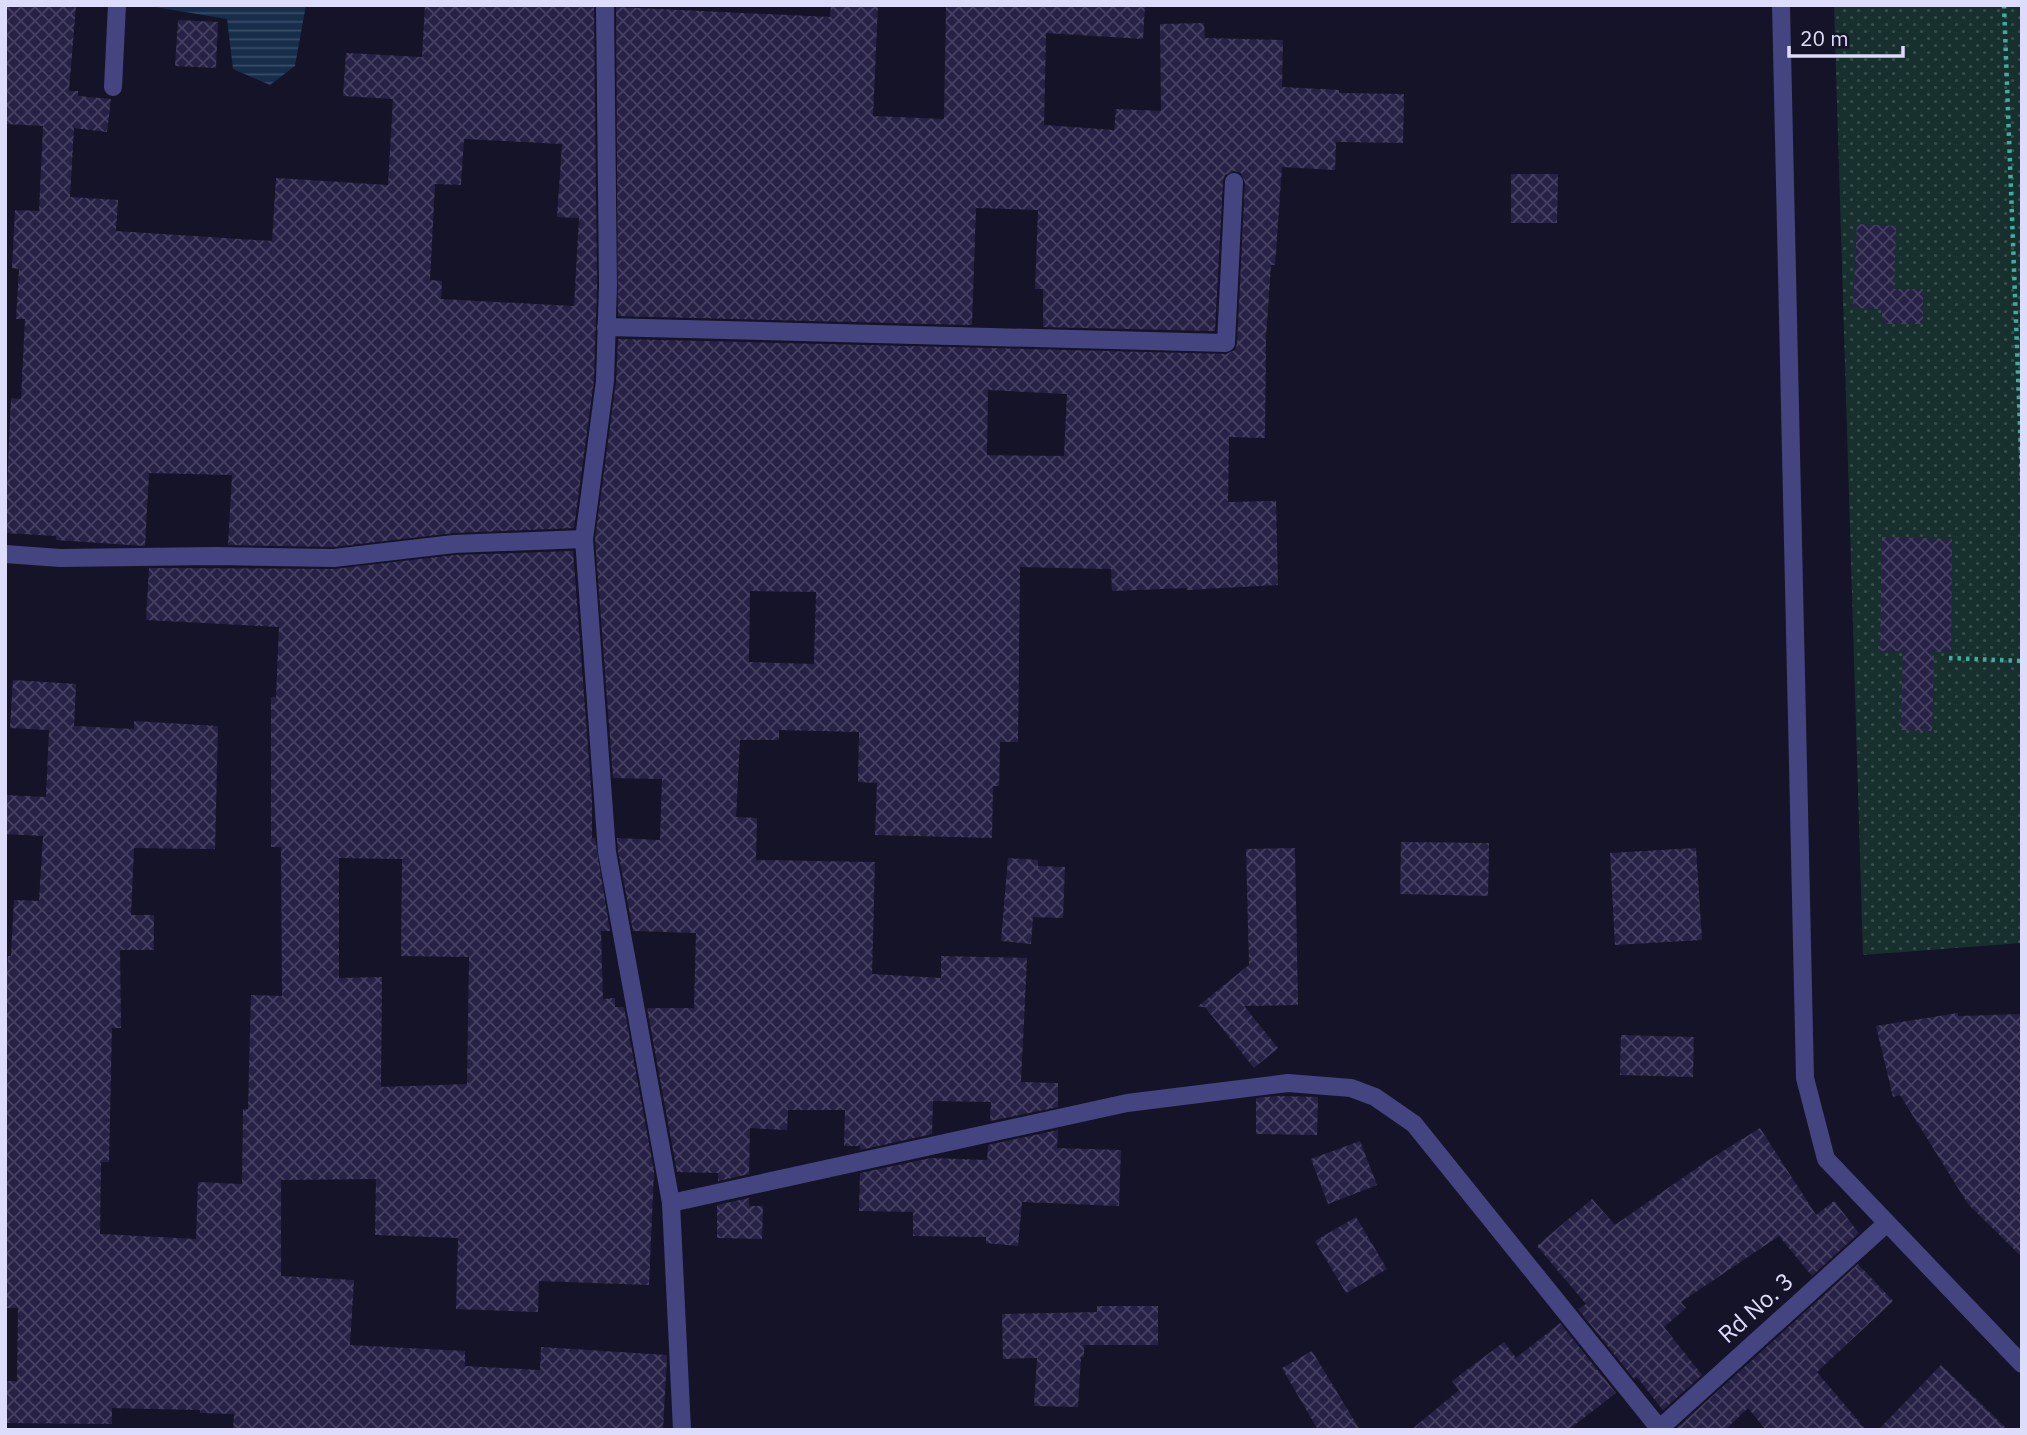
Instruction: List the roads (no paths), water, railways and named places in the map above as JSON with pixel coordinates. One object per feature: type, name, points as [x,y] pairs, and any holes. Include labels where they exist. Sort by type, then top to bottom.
[{"type":"street","points":[[113,87],[117,5]]},
{"type":"street","points":[[605,5],[608,286],[605,381],[584,538],[607,852],[671,1203],[682,1430]]},
{"type":"street","points":[[1781,5],[1805,1078],[1826,1159],[2022,1364]]},
{"type":"street","points":[[606,327],[1226,343],[1234,182]]},
{"type":"street","points":[[5,554],[60,558],[334,558],[454,544],[584,538]]},
{"type":"street","points":[[671,1203],[1127,1103],[1288,1083],[1351,1088],[1375,1097],[1414,1124],[1658,1429]]},
{"type":"street","name":"Rd No. 3","points":[[1658,1429],[1887,1223]]},
{"type":"water","points":[[143,5],[306,5],[295,66],[270,85],[233,69],[227,19]]}]
